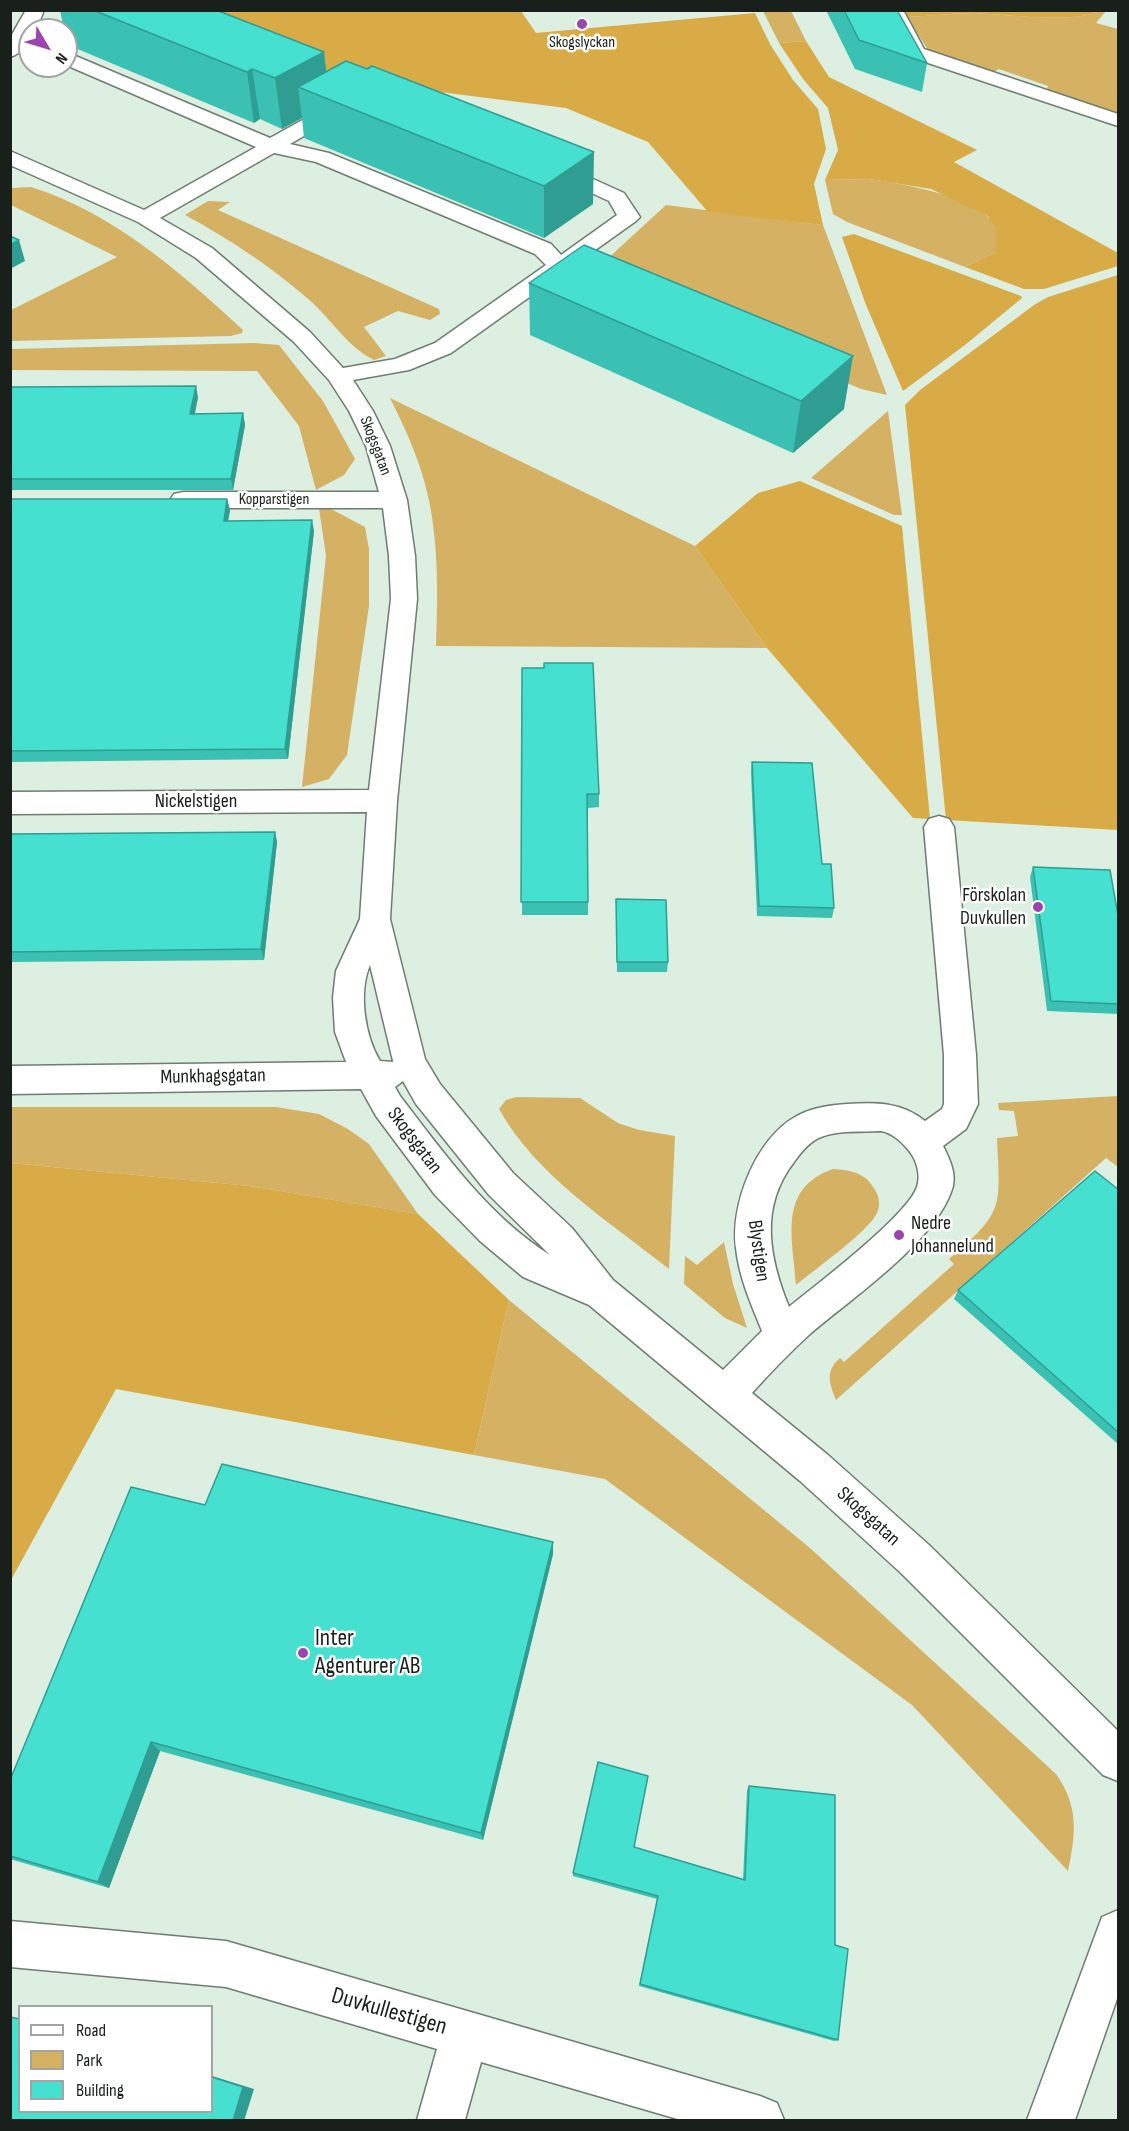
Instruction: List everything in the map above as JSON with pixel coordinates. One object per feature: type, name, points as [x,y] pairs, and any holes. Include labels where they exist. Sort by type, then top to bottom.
[{"type":"street","points":[[894,10],[917,53],[1119,120]]},
{"type":"street","points":[[78,63],[271,146],[322,157],[543,249],[559,266]]},
{"type":"street","points":[[145,218],[359,96],[337,87]]},
{"type":"street","points":[[339,376],[401,365],[443,348],[629,217],[617,197],[530,159]]},
{"type":"street","name":"Skogsgatan","points":[[15,163],[145,218],[204,253],[303,337],[339,376],[361,411],[378,446],[394,500],[402,556],[404,599],[382,801],[375,920],[400,1032],[416,1075],[456,1132],[501,1184],[559,1239],[600,1292],[726,1394],[915,1559],[1119,1760]]},
{"type":"street","points":[[543,249],[562,236]]},
{"type":"street","name":"Kopparstigen","points":[[154,500],[394,500]]},
{"type":"street","name":"Nickelstigen","points":[[10,802],[382,801]]},
{"type":"street","points":[[726,1394],[782,1335],[899,1235],[926,1208],[935,1187],[935,1172],[923,1142],[954,1119],[961,1104],[960,1055],[939,827]]},
{"type":"street","name":"Skogsgatan","points":[[375,920],[352,971],[348,998],[351,1032],[357,1052],[370,1076],[409,1137],[447,1184],[492,1230],[536,1266],[600,1292]]},
{"type":"street","name":"Munkhagsgatan","points":[[10,1080],[416,1075]]},
{"type":"street","name":"Blystigen","points":[[782,1335],[757,1269],[751,1224],[753,1205],[759,1186],[783,1149],[802,1130],[812,1125],[843,1119],[884,1116],[911,1130],[923,1142]]},
{"type":"street","points":[[1051,2121],[1119,1933]]},
{"type":"street","name":"Duvkullestigen","points":[[10,1944],[226,1964],[760,2121]]},
{"type":"street","points":[[441,2121],[465,2033]]},
{"type":"green space","points":[[763,11],[791,11],[806,41],[779,43]]},
{"type":"green space","points":[[1096,11],[1106,11],[1096,23],[1118,29],[1118,114],[999,69],[994,72],[929,51],[906,17],[976,13],[1058,18],[1088,15]]},
{"type":"green space","points":[[869,179],[920,188],[960,200],[976,208],[989,218],[996,229],[996,252],[965,267],[847,222],[833,214],[825,180]]},
{"type":"green space","points":[[31,187],[90,212],[145,247],[195,287],[243,330],[242,333],[231,336],[11,341],[11,310],[117,257],[11,205],[11,188]]},
{"type":"green space","points":[[208,201],[230,202],[218,210],[439,309],[440,314],[430,320],[398,311],[364,327],[386,356],[374,360],[347,340],[316,306],[278,274],[233,243],[185,215]]},
{"type":"green space","points":[[666,205],[823,225],[887,395],[861,389],[591,274]]},
{"type":"green space","points":[[254,343],[279,345],[323,401],[355,459],[344,475],[316,490],[299,426],[257,371],[11,370],[11,349]]},
{"type":"green space","points":[[390,398],[695,546],[767,648],[436,646],[436,564],[430,503],[414,451]]},
{"type":"green space","points":[[888,411],[902,515],[894,515],[811,478]]},
{"type":"green space","points":[[319,508],[331,509],[365,527],[369,549],[369,606],[347,755],[329,779],[302,787],[326,556]]},
{"type":"green space","points":[[1118,1096],[1118,1167],[1106,1158],[836,1400],[830,1378],[835,1363],[840,1358],[844,1362],[954,1264],[949,1259],[981,1230],[990,1218],[998,1195],[997,1138],[1018,1136],[1014,1111],[999,1110],[998,1103]]},
{"type":"green space","points":[[516,1097],[580,1098],[618,1123],[639,1130],[675,1136],[669,1269],[553,1177],[533,1156],[499,1109],[506,1100]]},
{"type":"green space","points":[[10,1107],[276,1107],[319,1114],[348,1129],[369,1144],[418,1214],[250,1186],[11,1163]]},
{"type":"green space","points":[[833,1169],[850,1171],[865,1178],[877,1193],[878,1210],[864,1230],[796,1285],[792,1217],[796,1202],[803,1189],[815,1178]]},
{"type":"green space","points":[[724,1242],[733,1284],[747,1328],[725,1318],[684,1284],[685,1256],[697,1265]]},
{"type":"green space","points":[[509,1300],[810,1548],[1056,1774],[1069,1797],[1074,1821],[1073,1845],[1068,1871],[912,1705],[605,1479],[474,1455]]},
{"type":"shaded area","points":[[171,11],[521,11],[536,33],[755,13],[770,44],[793,80],[818,109],[826,149],[814,184],[823,225],[708,212],[648,142],[566,108],[353,81]]},
{"type":"shaded area","points":[[903,11],[1096,11],[1087,15],[1058,18],[976,13],[906,17]]},
{"type":"shaded area","points":[[806,41],[829,77],[977,150],[954,162],[1118,253],[1118,266],[1044,289],[1024,289],[965,267],[996,252],[996,229],[988,216],[931,189],[869,179],[825,180],[838,150],[828,108],[803,79],[779,43]]},
{"type":"shaded area","points":[[854,234],[1022,298],[965,345],[903,391],[866,305],[842,237]]},
{"type":"shaded area","points":[[1118,275],[1118,830],[946,820],[905,405],[920,390],[1034,305],[1048,297]]},
{"type":"shaded area","points":[[800,481],[902,526],[930,819],[913,818],[767,648],[695,546],[758,493]]},
{"type":"shaded area","points":[[11,1163],[250,1186],[418,1214],[509,1300],[474,1455],[116,1389],[11,1580]]},
{"type":"building","points":[[93,10],[216,10],[324,52],[275,78],[252,69],[247,72]]},
{"type":"building","points":[[844,10],[897,10],[927,63],[859,40]]},
{"type":"building","points":[[346,61],[367,69],[372,66],[594,152],[544,186],[298,87]]},
{"type":"building","points":[[10,236],[19,240],[10,245]]},
{"type":"building","points":[[584,245],[853,356],[801,401],[529,283]]},
{"type":"building","points":[[196,386],[190,414],[243,413],[231,479],[10,479],[10,387]]},
{"type":"building","points":[[10,499],[227,499],[224,521],[312,520],[285,749],[10,751]]},
{"type":"building","points":[[544,663],[593,663],[599,794],[587,794],[588,902],[521,902],[522,668],[544,668]]},
{"type":"building","points":[[752,762],[812,763],[822,864],[831,864],[834,908],[759,906]]},
{"type":"building","points":[[275,832],[261,949],[10,952],[10,834]]},
{"type":"building","points":[[1033,867],[1110,870],[1119,921],[1119,1004],[1051,1001]]},
{"type":"building","points":[[616,899],[666,900],[668,962],[617,962]]},
{"type":"building","points":[[1095,1171],[1119,1190],[1119,1433],[958,1290]]},
{"type":"building","name":"Inter Agenturer AB","points":[[222,1464],[553,1542],[481,1833],[151,1742],[98,1882],[10,1856],[10,1780],[131,1487],[205,1505]]},
{"type":"building","points":[[598,1762],[648,1776],[634,1847],[745,1880],[749,1786],[835,1795],[835,1945],[848,1949],[838,2040],[640,1984],[658,1896],[573,1873]]},
{"type":"building","points":[[10,2017],[18,2019],[18,2113],[213,2113],[213,2077],[243,2087],[233,2121],[10,2121]]},
{"type":"place","name":"Skogslyckan","points":[[582,24]]},
{"type":"place","name":"Förskolan Duvkullen","points":[[1038,907]]},
{"type":"place","name":"Nedre Johannelund","points":[[899,1235]]},
{"type":"place","name":"Inter Agenturer AB","points":[[303,1653]]}]
